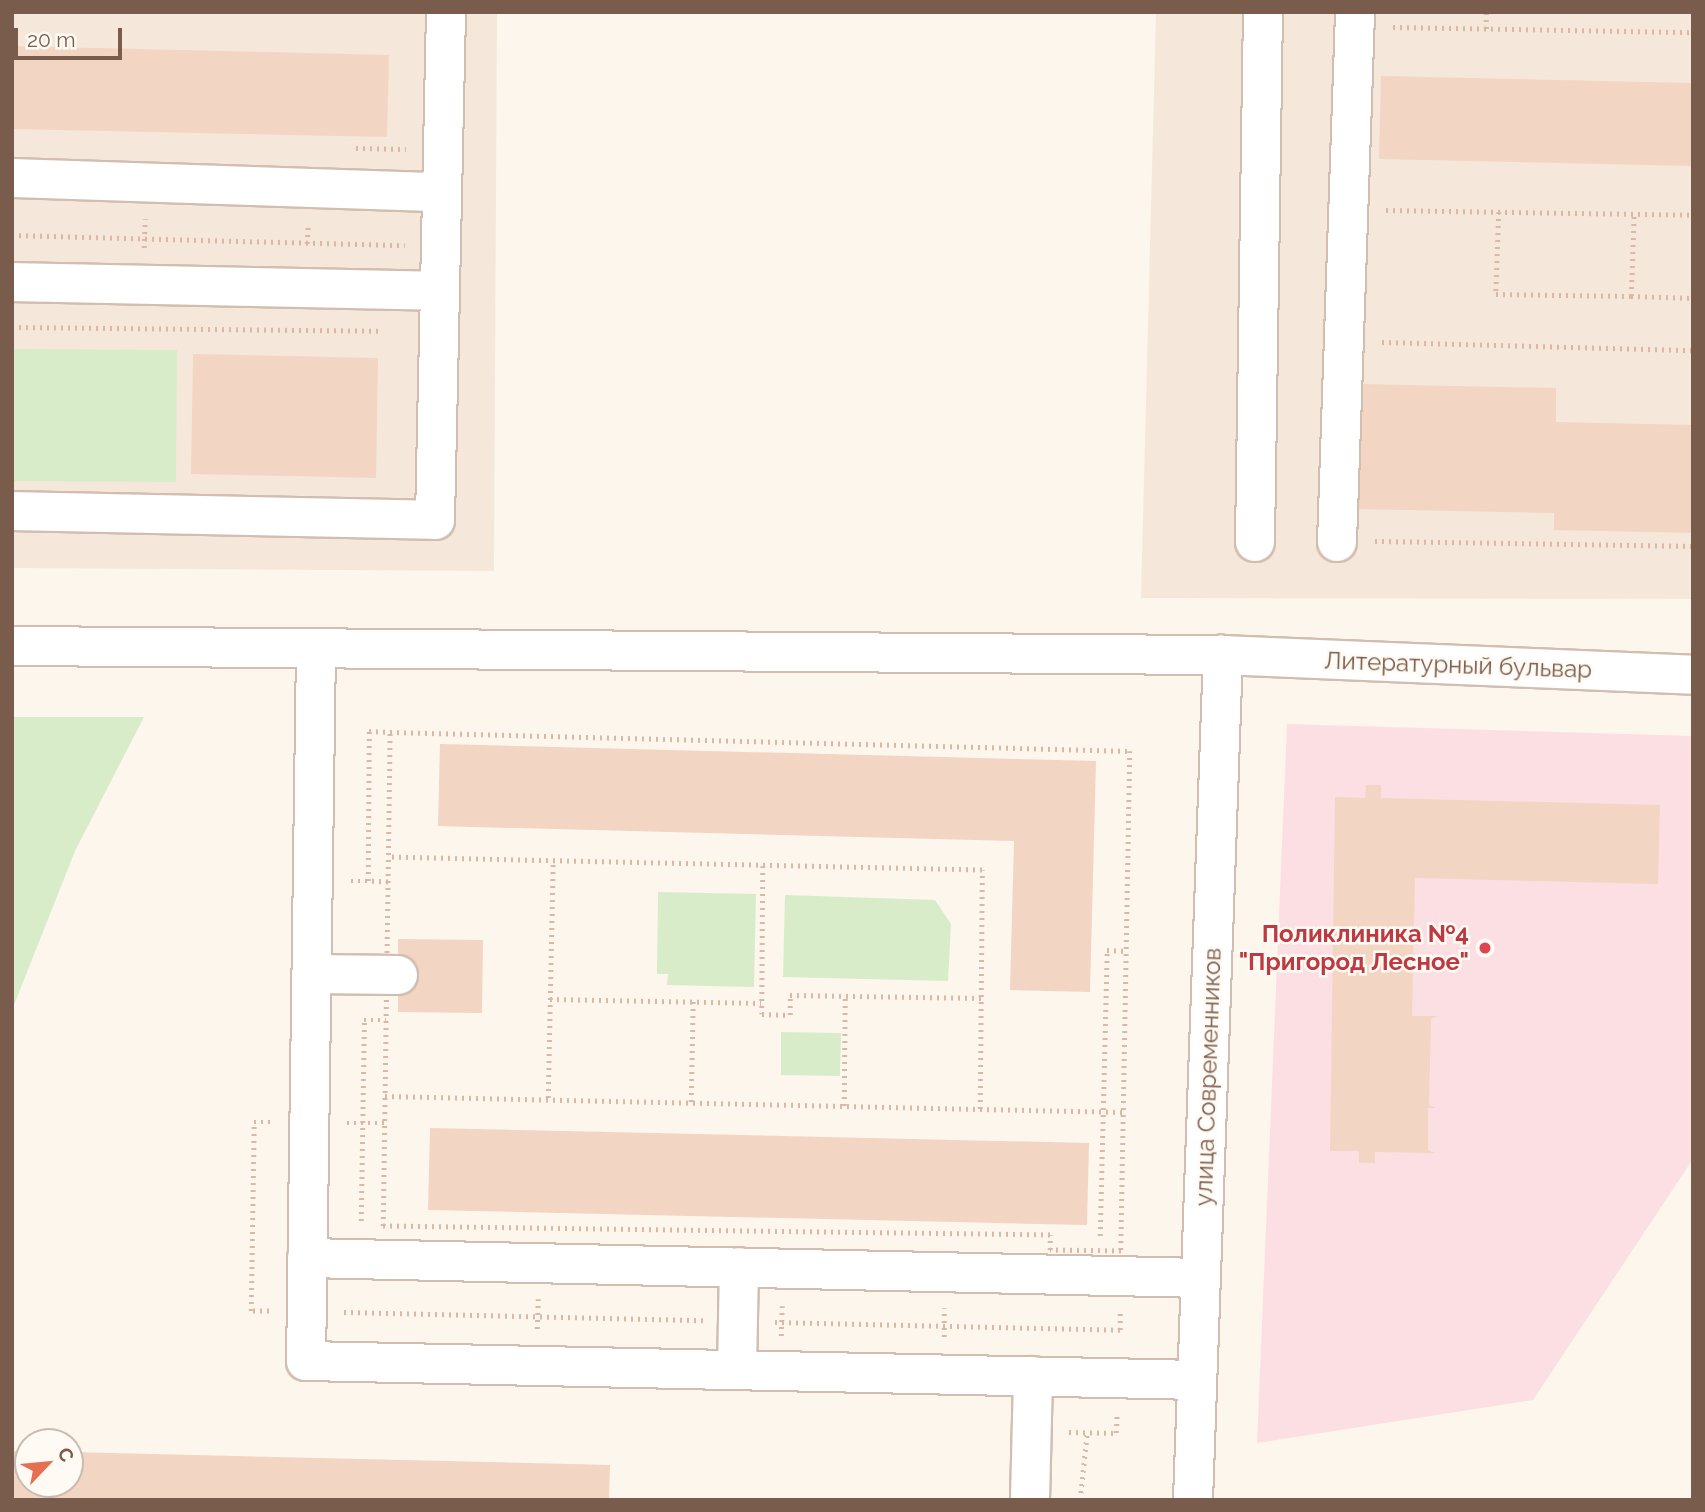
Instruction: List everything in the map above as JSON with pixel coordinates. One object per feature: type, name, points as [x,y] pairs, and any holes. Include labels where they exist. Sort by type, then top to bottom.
[{"type":"street","points":[[12,511],[435,520],[446,12]]},
{"type":"street","points":[[1255,542],[1262,12]]},
{"type":"street","points":[[1350,541],[1344,341],[1348,209],[1369,20]]},
{"type":"street","points":[[12,178],[442,192]]},
{"type":"street","points":[[12,282],[440,291]]},
{"type":"street","name":"Литературный бульвар","points":[[12,646],[1223,655],[1693,676]]},
{"type":"street","points":[[316,649],[306,1361],[1197,1380]]},
{"type":"street","name":"улица Современников","points":[[1193,1500],[1223,655]]},
{"type":"street","points":[[312,974],[392,975]]},
{"type":"street","points":[[307,1258],[739,1267],[783,1250],[1200,1278]]},
{"type":"street","points":[[737,1370],[739,1267]]},
{"type":"street","points":[[1030,1500],[1033,1376]]},
{"type":"path","points":[[1486,12],[1486,29]]},
{"type":"path","points":[[1369,20],[1486,29],[1693,32]]},
{"type":"path","points":[[352,148],[407,149],[407,136]]},
{"type":"path","points":[[145,328],[144,238],[147,183]]},
{"type":"path","points":[[305,330],[309,188]]},
{"type":"path","points":[[1348,209],[1693,215]]},
{"type":"path","points":[[1499,212],[1496,293],[1693,298]]},
{"type":"path","points":[[1631,296],[1634,214]]},
{"type":"path","points":[[12,234],[441,246]]},
{"type":"path","points":[[12,327],[392,331]]},
{"type":"path","points":[[1344,341],[1693,349]]},
{"type":"path","points":[[1350,541],[1693,546]]},
{"type":"path","points":[[388,881],[368,881],[369,732],[1130,751],[1121,1235]]},
{"type":"path","points":[[390,732],[388,881],[392,975],[386,1020],[383,1226],[783,1250],[1063,1236]]},
{"type":"path","points":[[388,857],[982,870],[980,1109]]},
{"type":"path","points":[[548,1098],[553,861]]},
{"type":"path","points":[[763,866],[762,1014],[790,1015],[790,995],[981,998]]},
{"type":"path","points":[[1088,1236],[1101,1236],[1107,950],[1126,951]]},
{"type":"path","points":[[844,1106],[845,996]]},
{"type":"path","points":[[551,999],[761,1003]]},
{"type":"path","points":[[691,1102],[693,1001]]},
{"type":"path","points":[[361,1226],[364,1020],[386,1020]]},
{"type":"path","points":[[385,1096],[1123,1112]]},
{"type":"path","points":[[1050,1235],[1050,1250],[1064,1250]]},
{"type":"path","points":[[781,1371],[783,1250]]},
{"type":"path","points":[[1080,1500],[1087,1432]]},
{"type":"shaded area","points":[[12,12],[497,12],[494,571],[12,568]]},
{"type":"shaded area","points":[[1156,12],[1693,12],[1693,599],[1141,598]]},
{"type":"shaded area","name":"Поликлиника №4 \"Пригород Лесное\"","points":[[1287,724],[1693,736],[1693,1159],[1533,1400],[1257,1443]]},
{"type":"green space","points":[[12,349],[177,350],[176,482],[12,481]]},
{"type":"green space","points":[[12,717],[144,717],[75,851],[12,1010]]},
{"type":"green space","points":[[658,892],[756,894],[754,987],[667,985],[668,974],[657,974]]},
{"type":"green space","points":[[785,895],[935,900],[951,924],[948,981],[783,977]]},
{"type":"green space","points":[[781,1032],[841,1033],[840,1076],[781,1075]]},
{"type":"building","points":[[12,46],[389,55],[387,137],[12,129]]},
{"type":"building","points":[[1381,76],[1693,83],[1693,166],[1379,159]]},
{"type":"building","points":[[193,354],[378,358],[376,478],[191,474]]},
{"type":"building","points":[[1358,384],[1556,388],[1556,422],[1693,425],[1693,533],[1554,530],[1554,513],[1356,509]]},
{"type":"building","points":[[440,744],[1096,761],[1090,992],[1010,990],[1014,841],[438,826]]},
{"type":"building","points":[[1366,785],[1381,785],[1381,798],[1660,805],[1658,884],[1415,878],[1412,1016],[1438,1016],[1431,1019],[1429,1105],[1436,1108],[1428,1108],[1428,1150],[1435,1153],[1375,1152],[1375,1163],[1359,1163],[1359,1151],[1330,1151],[1335,797],[1365,798]]},
{"type":"building","points":[[398,939],[483,940],[482,1013],[398,1012]]},
{"type":"building","points":[[430,1128],[1089,1143],[1087,1225],[428,1210]]},
{"type":"building","points":[[12,1451],[14,1498],[84,1498],[84,1452],[610,1465],[609,1500],[12,1500]]},
{"type":"place","name":"Поликлиника №4 \"Пригород Лесное\"","points":[[1485,948]]}]
